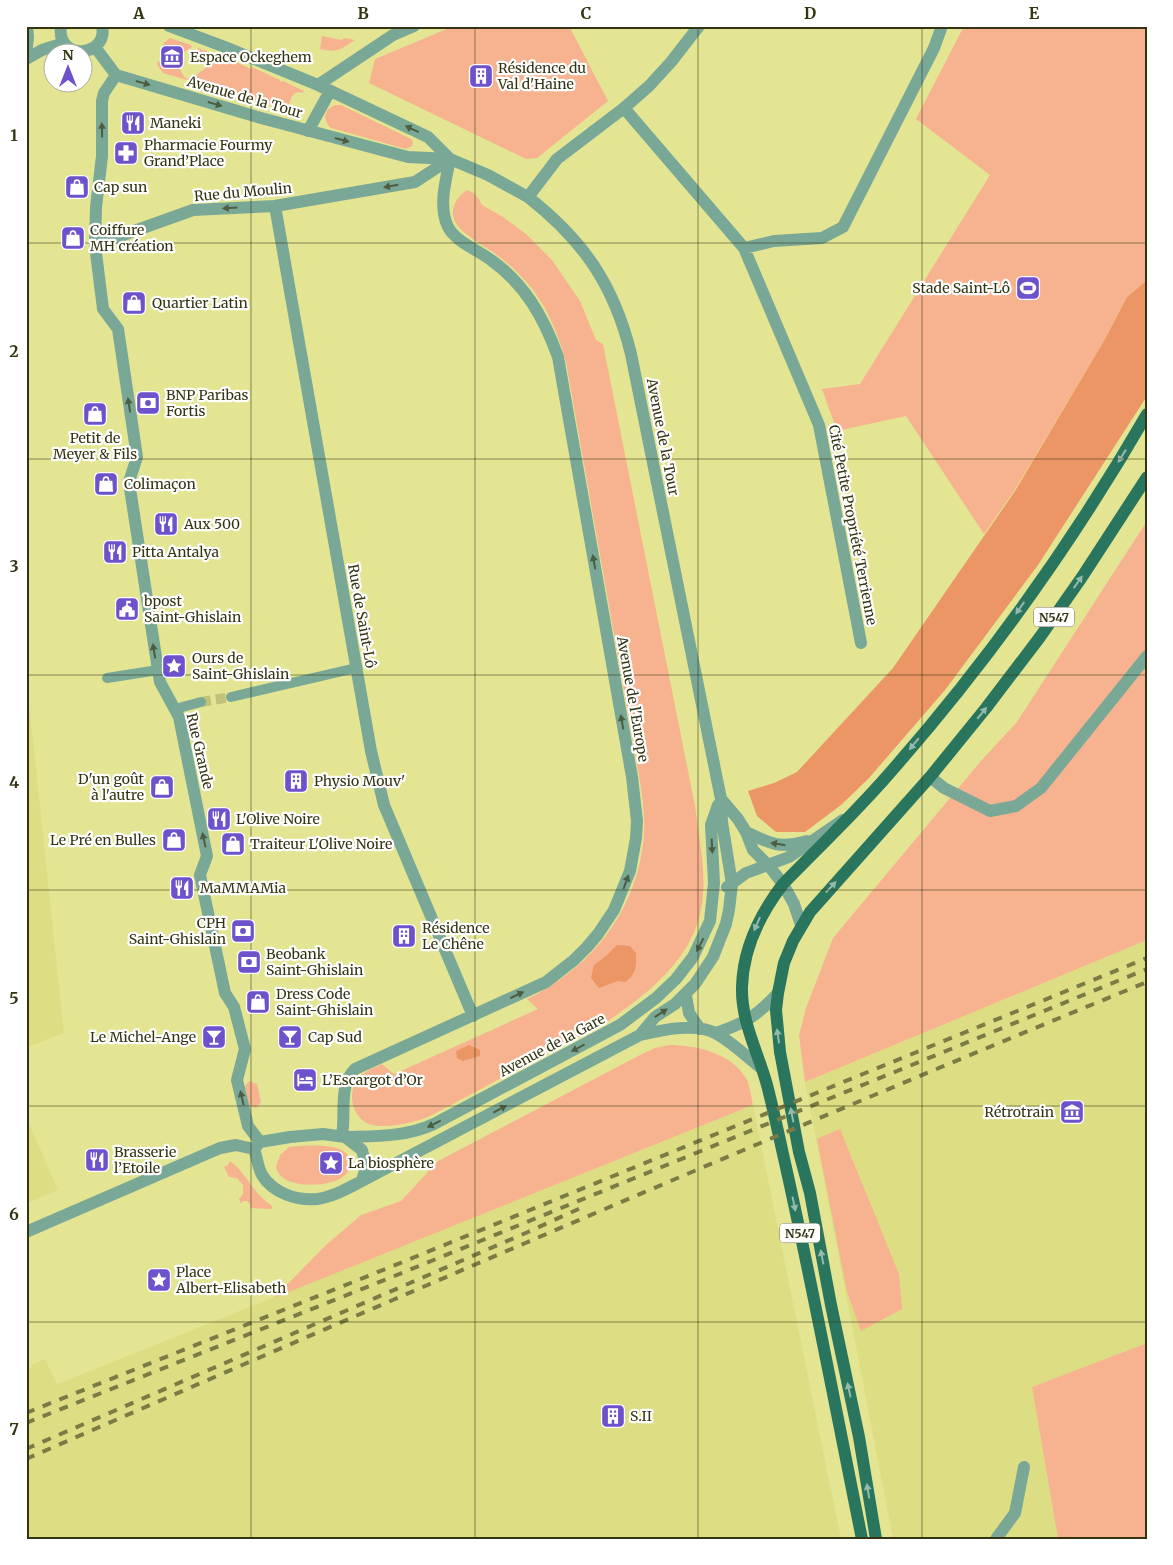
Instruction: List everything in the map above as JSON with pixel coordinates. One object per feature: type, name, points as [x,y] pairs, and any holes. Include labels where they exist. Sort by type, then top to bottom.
[{"type":"main road","name":"N547","points":[[862,1539],[784,1157],[767,1083],[746,1021],[742,1002],[742,975],[749,944],[761,915],[783,884],[893,769],[978,666],[1078,525],[1147,414]]},
{"type":"main road","name":"N547","points":[[876,1539],[859,1437],[785,1078],[777,1027],[778,993],[784,963],[802,925],[819,900],[930,777],[1040,637],[1087,570],[1147,477]]},
{"type":"street","points":[[27,26],[26,57],[42,50]]},
{"type":"street","points":[[61,26],[60,36],[63,42]]},
{"type":"street","points":[[92,48],[101,40],[102,26]]},
{"type":"street","name":"Avenue de la Tour","points":[[169,26],[318,85],[428,136],[450,159]]},
{"type":"street","points":[[318,85],[393,35],[414,26]]},
{"type":"street","points":[[528,197],[556,159],[624,108],[649,86],[666,68],[699,26]]},
{"type":"street","points":[[744,248],[774,241],[822,238],[844,227],[934,48],[942,26]]},
{"type":"street","points":[[95,47],[116,75]]},
{"type":"street","name":"Avenue de la Tour","points":[[116,75],[308,131],[408,157],[450,159],[488,175],[528,197],[558,221],[586,254],[608,289],[623,324],[635,374],[721,799],[722,822],[732,884]]},
{"type":"street","name":"Rue Grande","points":[[116,75],[104,93],[102,101],[102,156],[96,207],[95,245],[103,309],[118,329],[137,456],[129,482],[160,682],[179,718],[208,856],[200,875],[225,993],[234,1007],[245,1049],[237,1080],[248,1126],[257,1146],[261,1174],[271,1188],[285,1195],[317,1199],[362,1182]]},
{"type":"street","name":"Avenue de la Tour","points":[[308,131],[330,91]]},
{"type":"street","name":"Cité Petite Propriété Terrienne","points":[[624,108],[744,248],[819,425],[862,642]]},
{"type":"street","name":"Rue du Moulin","points":[[95,245],[193,210],[275,206],[415,182],[450,159]]},
{"type":"street","name":"Avenue de l'Europe","points":[[343,1137],[345,1089],[350,1074],[360,1066],[546,982],[574,960],[598,934],[614,910],[626,883],[633,860],[637,821],[630,768],[558,356],[549,332],[520,286],[492,260],[459,239],[449,228],[443,210],[450,159]]},
{"type":"street","name":"Rue de Saint-Lô","points":[[275,206],[371,751],[384,805],[473,1016]]},
{"type":"street","points":[[930,777],[944,788],[990,811],[1016,806],[1041,788],[1147,656]]},
{"type":"street","points":[[231,697],[356,668]]},
{"type":"street","points":[[107,678],[158,670]]},
{"type":"street","points":[[175,709],[201,702]]},
{"type":"street","points":[[713,898],[711,825],[721,799]]},
{"type":"street","name":"Avenue de la Tour","points":[[721,799],[738,819],[746,832],[753,850],[783,884],[794,904],[802,925]]},
{"type":"street","points":[[713,898],[746,873],[789,857],[851,814]]},
{"type":"street","points":[[746,832],[764,841],[784,846],[812,840]]},
{"type":"street","points":[[640,1035],[655,1017],[676,1004],[686,995],[704,971],[720,942],[730,910],[732,884]]},
{"type":"street","name":"Avenue de la Gare","points":[[257,1146],[305,1135],[323,1134],[343,1137],[403,1134],[420,1130],[620,1025],[656,998],[685,968],[702,940],[710,921],[713,898]]},
{"type":"street","points":[[716,1033],[746,1021],[761,1010],[778,993]]},
{"type":"street","points":[[686,995],[688,1013],[700,1029]]},
{"type":"street","points":[[362,1182],[640,1035],[669,1029],[700,1029],[716,1033],[761,1068]]},
{"type":"street","points":[[343,1137],[362,1150],[366,1166],[362,1182]]},
{"type":"street","points":[[26,1232],[220,1148],[236,1145],[257,1146]]},
{"type":"street","points":[[996,1539],[1015,1513],[1024,1468]]},
{"type":"shaded area","points":[[454,26],[569,26],[608,101],[537,158],[526,159],[369,83],[375,59]]},
{"type":"shaded area","name":"Stade Saint-Lô","points":[[964,26],[1147,26],[1147,280],[1127,297],[1105,339],[1014,491],[984,534],[906,416],[837,431],[822,389],[860,384],[990,175],[916,119]]},
{"type":"shaded area","points":[[322,36],[342,40],[344,38],[355,40],[338,50],[331,51],[320,49]]},
{"type":"shaded area","points":[[170,38],[192,47],[180,54],[179,52],[161,50],[164,43]]},
{"type":"shaded area","points":[[197,48],[223,56],[251,69],[252,67],[280,80],[280,82],[283,81],[304,91],[303,93],[295,93],[292,97],[289,104],[293,111],[163,73],[157,64],[158,61],[178,66],[185,78],[190,79],[206,68],[207,64]]},
{"type":"shaded area","points":[[335,105],[341,105],[411,139],[413,142],[412,146],[406,149],[331,128],[325,118],[328,109]]},
{"type":"shaded area","points":[[467,190],[474,193],[482,205],[503,217],[526,234],[552,260],[580,301],[596,340],[603,344],[695,806],[702,861],[703,894],[700,915],[693,935],[683,952],[657,983],[625,1009],[608,1021],[434,1114],[420,1120],[393,1126],[376,1126],[363,1121],[358,1116],[353,1104],[353,1090],[361,1076],[382,1064],[394,1074],[538,1009],[527,999],[551,986],[592,952],[622,910],[633,886],[640,860],[644,833],[644,812],[639,776],[566,362],[549,316],[533,289],[511,266],[470,237],[454,220],[453,210],[456,201]]},
{"type":"shaded area","points":[[1147,280],[1147,396],[1038,565],[945,690],[869,778],[841,805],[805,832],[776,832],[757,816],[748,791],[774,783],[797,772],[893,668],[1015,491],[1105,339],[1127,297]]},
{"type":"shaded area","points":[[1147,521],[1147,940],[805,1082],[799,1035],[806,1008],[833,938],[980,762],[1017,722]]},
{"type":"shaded area","points":[[26,696],[28,696],[31,720],[64,1033],[26,1048]]},
{"type":"shaded area","points":[[1147,940],[1147,1343],[1032,1387],[1058,1539],[893,1539],[805,1082]]},
{"type":"shaded area","points":[[617,945],[630,946],[636,953],[634,973],[625,982],[618,981],[599,988],[591,978],[594,965]]},
{"type":"shaded area","points":[[469,1045],[480,1050],[480,1056],[463,1061],[457,1058],[456,1051]]},
{"type":"shaded area","points":[[679,1045],[712,1052],[731,1062],[746,1078],[753,1105],[274,1298],[326,1245],[361,1215],[401,1201],[438,1161],[642,1054],[655,1048]]},
{"type":"shaded area","points":[[249,1081],[257,1084],[261,1102],[256,1108],[249,1105],[245,1086]]},
{"type":"shaded area","points":[[753,1105],[841,1539],[26,1539],[26,1370],[32,1367],[31,1365],[45,1359],[57,1384]]},
{"type":"shaded area","points":[[26,1116],[58,1190],[26,1204]]},
{"type":"shaded area","points":[[840,1129],[899,1274],[902,1309],[861,1331],[847,1292],[817,1139]]},
{"type":"shaded area","points":[[325,1146],[335,1148],[343,1151],[348,1156],[349,1169],[344,1176],[328,1183],[306,1185],[286,1180],[279,1174],[276,1167],[280,1155],[289,1147]]},
{"type":"shaded area","points":[[230,1161],[259,1195],[272,1206],[272,1209],[250,1208],[250,1204],[247,1201],[243,1201],[241,1204],[239,1199],[243,1194],[243,1185],[237,1178],[229,1177],[224,1167]]},
{"type":"shaded area","points":[[1147,1343],[1147,1539],[1058,1539],[1032,1387]]},
{"type":"tunnel","points":[[201,702],[231,697]]},
{"type":"railway","points":[[26,1413],[388,1268],[1147,958]]},
{"type":"railway","points":[[26,1423],[392,1277],[1147,969]]},
{"type":"railway","points":[[26,1459],[585,1218],[1147,982]]},
{"type":"railway","points":[[26,1449],[585,1206]]},
{"type":"place","name":"Espace Ockeghem","points":[[172,57]]},
{"type":"place","name":"Résidence du Val d'Haine","points":[[481,76]]},
{"type":"place","name":"Maneki","points":[[133,123]]},
{"type":"place","name":"Pharmacie Fourmy Grand’Place","points":[[126,153]]},
{"type":"place","name":"Cap sun","points":[[77,187]]},
{"type":"place","name":"Coiffure MH création","points":[[73,238]]},
{"type":"place","name":"Stade Saint-Lô","points":[[1028,288]]},
{"type":"place","name":"Quartier Latin","points":[[134,303]]},
{"type":"place","name":"BNP Paribas Fortis","points":[[148,403]]},
{"type":"place","name":"Petit de Meyer & Fils","points":[[95,414]]},
{"type":"place","name":"Colimaçon","points":[[106,484]]},
{"type":"place","name":"Aux 500","points":[[166,524]]},
{"type":"place","name":"Pitta Antalya","points":[[115,552]]},
{"type":"place","name":"bpost Saint-Ghislain","points":[[127,609]]},
{"type":"place","name":"Ours de Saint-Ghislain","points":[[174,666]]},
{"type":"place","name":"Physio Mouv'","points":[[296,781]]},
{"type":"place","name":"D'un goût à l'autre","points":[[162,787]]},
{"type":"place","name":"L'Olive Noire","points":[[219,819]]},
{"type":"place","name":"Le Pré en Bulles","points":[[174,840]]},
{"type":"place","name":"Traiteur L'Olive Noire","points":[[233,844]]},
{"type":"place","name":"MaMMAMia","points":[[182,888]]},
{"type":"place","name":"CPH Saint-Ghislain","points":[[243,931]]},
{"type":"place","name":"Résidence Le Chêne","points":[[404,936]]},
{"type":"place","name":"Beobank Saint-Ghislain","points":[[249,962]]},
{"type":"place","name":"Dress Code Saint-Ghislain","points":[[258,1002]]},
{"type":"place","name":"Le Michel-Ange","points":[[214,1037]]},
{"type":"place","name":"Cap Sud","points":[[290,1037]]},
{"type":"place","name":"L’Escargot d’Or","points":[[305,1080]]},
{"type":"place","name":"Rétrotrain","points":[[1072,1112]]},
{"type":"place","name":"Brasserie l’Etoile","points":[[97,1160]]},
{"type":"place","name":"La biosphère","points":[[331,1163]]},
{"type":"place","name":"Place Albert-Elisabeth","points":[[159,1280]]},
{"type":"place","name":"S.II","points":[[613,1416]]}]
